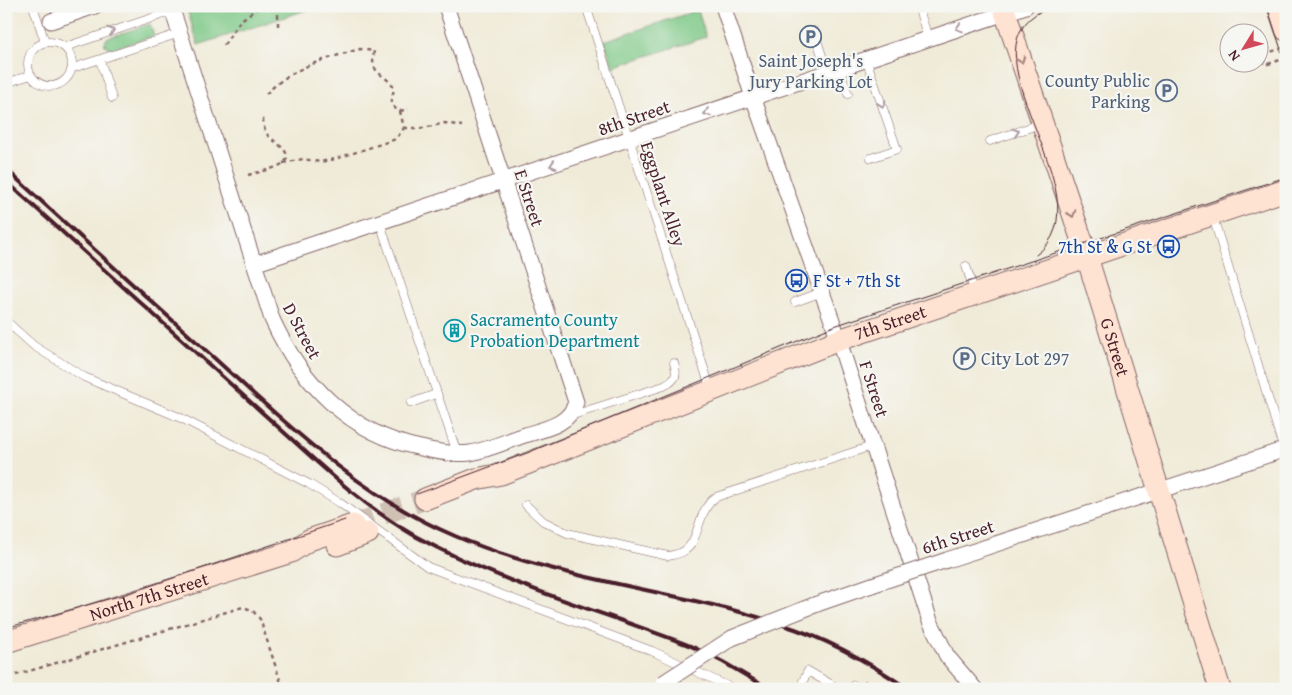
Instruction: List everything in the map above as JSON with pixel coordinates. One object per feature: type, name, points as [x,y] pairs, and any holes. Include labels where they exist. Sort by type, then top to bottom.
[{"type":"main road","points":[[1278,6],[1286,30]]},
{"type":"main road","name":"G Street","points":[[1004,10],[1086,256],[1220,689]]},
{"type":"main road","name":"7th Street","points":[[432,503],[476,479],[501,474],[712,392],[839,340],[1286,190]]},
{"type":"main road","name":"North 7th Street","points":[[6,642],[291,552],[309,540],[360,529]]},
{"type":"street","points":[[51,21],[95,6]]},
{"type":"street","name":"E Street","points":[[446,6],[504,182],[573,409]]},
{"type":"street","name":"F Street","points":[[723,6],[753,97],[839,340],[930,621],[947,656],[974,689]]},
{"type":"street","name":"8th Street","points":[[254,264],[630,140],[1004,10],[1026,6]]},
{"type":"street","name":"D Street","points":[[172,8],[254,264],[282,341],[310,382],[325,398],[362,427],[406,446],[456,454],[471,453],[488,448],[559,423],[573,409]]},
{"type":"street","name":"6th Street","points":[[659,686],[732,638],[817,604],[1285,450]]},
{"type":"lane","points":[[33,6],[45,42]]},
{"type":"lane","name":"Eggplant Alley","points":[[586,6],[712,392]]},
{"type":"lane","points":[[918,6],[928,38]]},
{"type":"lane","points":[[65,46],[172,8]]},
{"type":"lane","points":[[814,31],[848,94]]},
{"type":"lane","points":[[73,68],[71,56],[65,46],[52,41],[45,42],[33,49],[28,68],[31,75],[41,84],[54,86],[66,79],[73,68],[180,33]]},
{"type":"lane","points":[[866,58],[897,149],[871,158]]},
{"type":"lane","points":[[100,60],[112,98]]},
{"type":"lane","points":[[6,83],[31,75]]},
{"type":"lane","points":[[990,141],[1042,123]]},
{"type":"lane","points":[[1213,215],[1285,450]]},
{"type":"lane","points":[[380,223],[456,454]]},
{"type":"lane","points":[[966,266],[975,293]]},
{"type":"lane","points":[[795,302],[822,292]]},
{"type":"lane","points":[[6,321],[34,346],[84,377],[181,418],[309,484],[340,503],[428,567],[652,651],[734,689]]},
{"type":"lane","points":[[573,409],[664,386],[675,379],[674,363]]},
{"type":"lane","points":[[411,402],[436,394]]},
{"type":"lane","points":[[526,505],[543,521],[567,533],[668,556],[684,552],[692,542],[704,508],[716,497],[872,446]]},
{"type":"lane","points":[[804,681],[808,671],[839,689]]},
{"type":"path","points":[[247,6],[250,12]]},
{"type":"path","points":[[224,45],[236,26],[250,12],[260,6]]},
{"type":"path","points":[[278,6],[278,26]]},
{"type":"path","points":[[1270,52],[1286,47]]},
{"type":"path","points":[[248,175],[283,163],[303,159],[320,162],[335,159],[396,139],[404,128],[400,111],[391,103],[394,88],[390,82],[376,71],[373,60],[374,51],[369,49],[354,50],[298,69],[280,80],[266,94]]},
{"type":"path","points":[[1270,63],[1286,58]]},
{"type":"path","points":[[400,111],[408,109]]},
{"type":"path","points":[[263,115],[267,134],[282,145],[286,156],[283,163]]},
{"type":"path","points":[[404,128],[424,128],[439,123],[462,126]]},
{"type":"path","points":[[16,675],[243,607],[252,610],[260,619],[283,689]]},
{"type":"green space","points":[[186,6],[319,6],[198,45]]},
{"type":"green space","points":[[698,10],[706,37],[613,67],[604,41]]},
{"type":"green space","points":[[150,24],[154,36],[111,49],[104,44],[107,38]]},
{"type":"tunnel","points":[[353,525],[425,499]]},
{"type":"tram line","points":[[1036,255],[1055,229],[1057,197],[1048,160],[1020,86],[1015,52],[1024,25],[1053,6]]},
{"type":"tram line","points":[[1267,6],[1286,65]]},
{"type":"tram line","points":[[417,494],[527,453],[834,326],[1286,177]]},
{"type":"tram line","points":[[6,628],[126,594],[345,520]]},
{"type":"railway","points":[[6,169],[297,433],[356,480],[420,520],[494,551],[535,564],[740,612],[780,624],[814,636],[847,652],[878,669],[908,689]]},
{"type":"railway","points":[[6,181],[329,473],[389,520],[415,536],[482,569],[693,647],[769,689]]},
{"type":"place","name":"Saint Joseph's Jury Parking Lot","points":[[811,36]]},
{"type":"place","name":"County Public Parking","points":[[1166,91]]},
{"type":"place","name":"7th St & G St","points":[[1168,247]]},
{"type":"place","name":"F St + 7th St","points":[[797,281]]},
{"type":"place","name":"Sacramento County Probation Department","points":[[454,330]]},
{"type":"place","name":"City Lot 297","points":[[965,359]]}]
